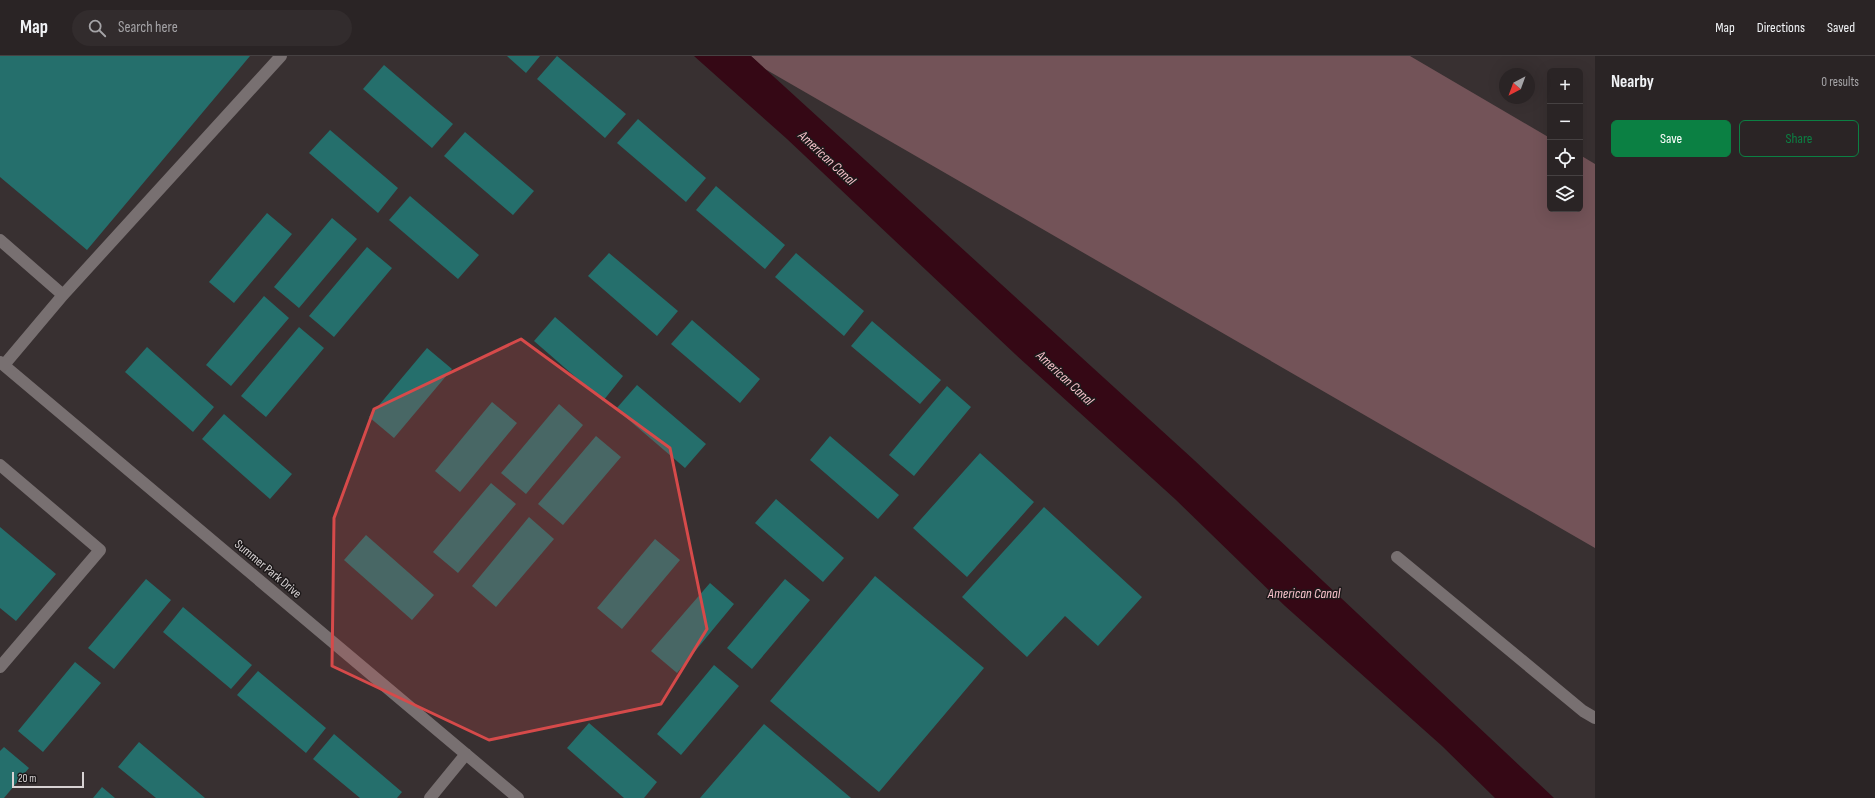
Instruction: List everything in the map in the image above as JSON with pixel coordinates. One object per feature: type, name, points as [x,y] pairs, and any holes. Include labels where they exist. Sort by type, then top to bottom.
[{"type":"street","points":[[2,363],[281,56]]},
{"type":"street","points":[[0,240],[63,295]]},
{"type":"street","name":"Summer Park Drive","points":[[2,363],[518,798]]},
{"type":"street","points":[[0,465],[100,550],[0,667]]},
{"type":"street","points":[[1397,557],[1583,711],[1595,718]]},
{"type":"street","points":[[430,798],[466,754]]},
{"type":"highlighted area","points":[[521,339],[670,448],[707,629],[661,704],[489,740],[332,666],[334,518],[374,409]]},
{"type":"shaded area","points":[[751,56],[1410,56],[1547,136],[1547,212],[1583,212],[1583,157],[1595,164],[1595,548],[765,69]]},
{"type":"water","name":"American Canal","points":[[694,56],[751,56],[1194,460],[1554,798],[1495,798],[1442,746],[1285,606],[1175,499],[1015,354],[787,139]]},
{"type":"building","points":[[0,56],[250,56],[87,250],[0,177]]},
{"type":"building","points":[[507,56],[540,56],[526,73]]},
{"type":"building","points":[[557,56],[626,114],[605,138],[537,79]]},
{"type":"building","points":[[384,65],[453,124],[432,148],[363,89]]},
{"type":"building","points":[[638,119],[706,178],[686,202],[617,143]]},
{"type":"building","points":[[330,130],[398,188],[378,213],[309,153]]},
{"type":"building","points":[[465,132],[534,191],[513,215],[444,156]]},
{"type":"building","points":[[716,186],[785,245],[765,269],[696,210]]},
{"type":"building","points":[[410,196],[479,255],[458,279],[389,220]]},
{"type":"building","points":[[267,213],[292,234],[234,303],[209,282]]},
{"type":"building","points":[[332,218],[357,239],[299,308],[274,287]]},
{"type":"building","points":[[367,247],[392,268],[334,337],[309,316]]},
{"type":"building","points":[[609,253],[678,311],[657,336],[588,276]]},
{"type":"building","points":[[796,253],[864,311],[844,336],[775,277]]},
{"type":"building","points":[[264,296],[289,318],[231,386],[206,365]]},
{"type":"building","points":[[555,317],[623,376],[603,401],[534,341]]},
{"type":"building","points":[[692,320],[760,379],[740,403],[671,344]]},
{"type":"building","points":[[872,321],[941,380],[920,404],[851,346]]},
{"type":"building","points":[[299,327],[324,348],[266,417],[241,396]]},
{"type":"building","points":[[147,347],[214,407],[193,432],[125,372]]},
{"type":"building","points":[[427,348],[452,369],[394,438],[369,417]]},
{"type":"building","points":[[637,385],[706,444],[685,468],[616,409]]},
{"type":"building","points":[[947,386],[971,407],[914,476],[889,455]]},
{"type":"building","points":[[492,402],[517,423],[460,492],[435,471]]},
{"type":"building","points":[[559,404],[583,425],[526,494],[501,473]]},
{"type":"building","points":[[224,414],[292,474],[270,499],[202,439]]},
{"type":"building","points":[[596,436],[621,457],[563,525],[538,504]]},
{"type":"building","points":[[830,436],[899,495],[878,519],[810,460]]},
{"type":"building","points":[[980,453],[1034,502],[967,577],[913,528]]},
{"type":"building","points":[[491,483],[516,504],[458,573],[433,552]]},
{"type":"building","points":[[776,499],[844,558],[823,582],[755,523]]},
{"type":"building","points":[[1044,507],[1142,597],[1098,646],[1065,616],[1027,657],[962,597]]},
{"type":"building","points":[[529,517],[554,539],[496,607],[472,586]]},
{"type":"building","points":[[0,527],[56,574],[16,621],[0,608]]},
{"type":"building","points":[[366,535],[434,595],[412,620],[344,560]]},
{"type":"building","points":[[655,539],[680,560],[622,629],[597,608]]},
{"type":"building","points":[[875,576],[984,668],[879,792],[770,701]]},
{"type":"building","points":[[146,579],[171,600],[114,669],[88,648]]},
{"type":"building","points":[[785,579],[810,600],[752,669],[727,648]]},
{"type":"building","points":[[710,583],[734,604],[677,673],[651,651]]},
{"type":"building","points":[[183,607],[252,665],[231,689],[163,632]]},
{"type":"building","points":[[75,662],[101,683],[43,752],[18,731]]},
{"type":"building","points":[[714,665],[739,686],[681,755],[657,734]]},
{"type":"building","points":[[258,671],[326,728],[306,753],[237,695]]},
{"type":"building","points":[[589,723],[657,782],[644,798],[624,798],[567,748]]},
{"type":"building","points":[[764,724],[851,798],[700,798]]},
{"type":"building","points":[[334,734],[402,792],[397,798],[360,798],[313,759]]},
{"type":"building","points":[[139,742],[205,798],[156,798],[118,767]]},
{"type":"building","points":[[4,747],[29,768],[4,798],[0,798],[0,751]]},
{"type":"building","points":[[102,787],[115,798],[93,798]]}]
